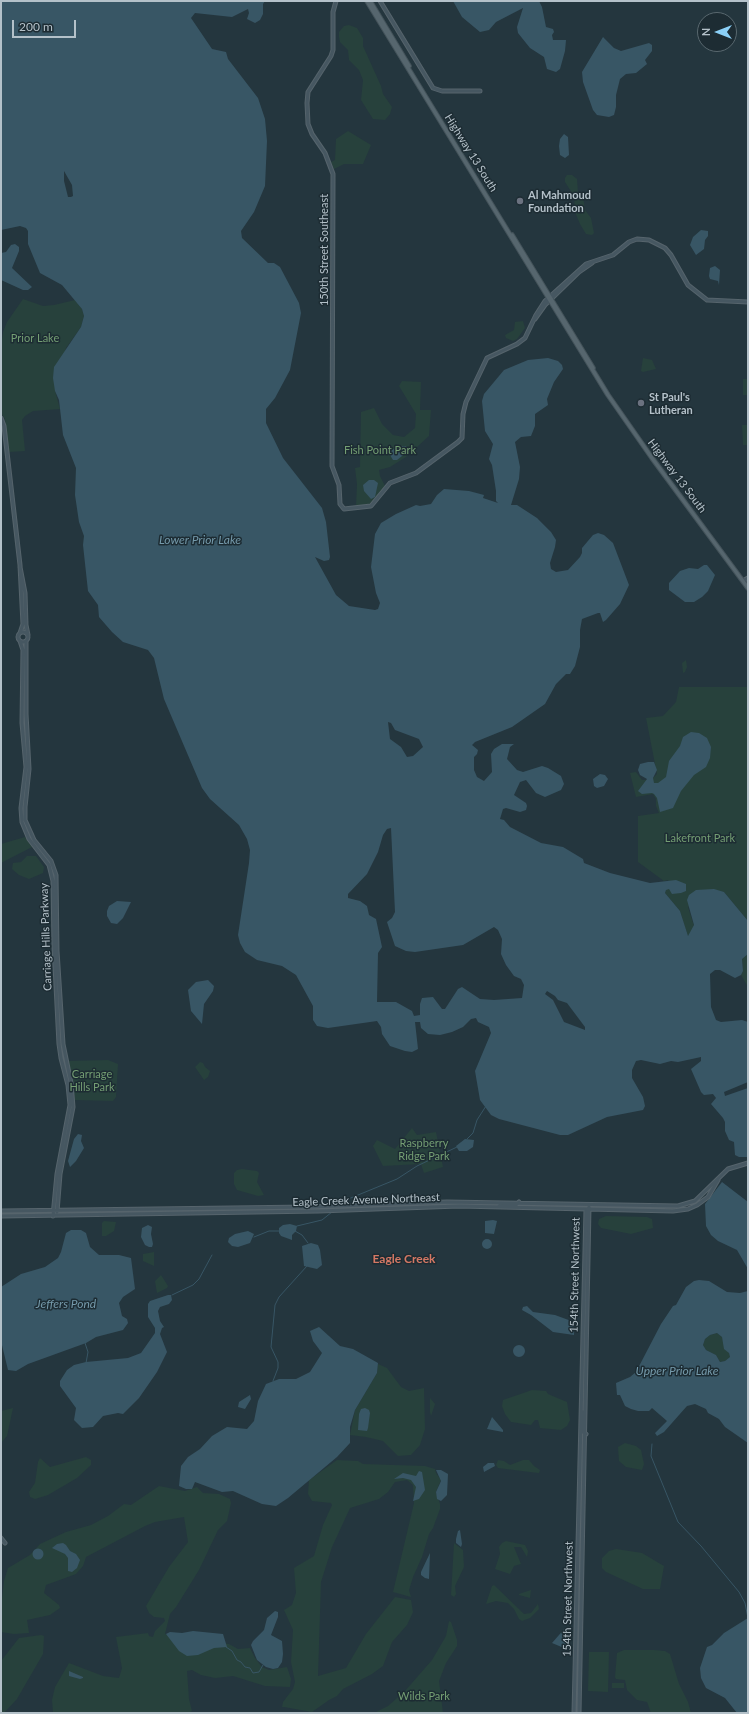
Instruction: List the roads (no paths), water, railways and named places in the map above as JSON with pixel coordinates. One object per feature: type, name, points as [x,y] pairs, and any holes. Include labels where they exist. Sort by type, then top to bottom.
[{"type":"main road","name":"Highway 13 South","points":[[367,1],[594,373],[652,458],[748,588]]},
{"type":"main road","name":"Highway 13 South","points":[[370,1],[418,84]]},
{"type":"street","name":"150th Street Southeast","points":[[336,1],[333,12],[333,50],[308,92],[307,103],[310,128],[325,153],[333,174],[332,466],[339,485],[340,504],[344,509],[371,506],[390,483],[416,473],[462,438],[463,414],[466,402],[487,358],[523,340],[539,310],[550,299]]},
{"type":"street","points":[[380,1],[433,88],[442,91],[480,91]]},
{"type":"street","points":[[550,299],[579,272],[593,262],[613,255],[629,242],[636,239],[649,240],[665,248],[671,255],[688,285],[707,300],[748,302]]},
{"type":"street","points":[[1,418],[4,426],[20,565],[25,593],[26,625],[28,635],[26,642],[20,641],[18,637],[23,624],[20,565]]},
{"type":"street","points":[[743,581],[748,578]]},
{"type":"street","points":[[20,633],[24,632],[28,635]]},
{"type":"street","name":"Carriage Hills Parkway","points":[[20,641],[23,650],[22,723],[26,767],[21,808],[22,822],[29,839],[49,865],[53,881],[54,946],[61,1058],[68,1085],[70,1105],[57,1174],[55,1211],[57,1216]]},
{"type":"street","name":"Carriage Hills Parkway","points":[[26,642],[26,714],[29,769],[25,820],[34,840],[51,861],[56,875],[57,951],[63,1044],[72,1088],[73,1107],[53,1216]]},
{"type":"street","name":"Eagle Creek Avenue Northeast","points":[[1,1211],[300,1207],[447,1202],[688,1204],[704,1195],[728,1169],[748,1163]]},
{"type":"street","name":"Eagle Creek Avenue Northeast","points":[[1,1216],[319,1211],[429,1207],[673,1211],[688,1209],[697,1205],[708,1197],[718,1180]]},
{"type":"street","points":[[493,1207],[516,1205],[519,1202]]},
{"type":"street","name":"154th Street Northwest","points":[[579,1713],[586,1434],[588,1204]]},
{"type":"street","name":"154th Street Northwest","points":[[574,1713],[588,1209]]},
{"type":"street","points":[[582,1402],[583,1432],[586,1434]]},
{"type":"street","points":[[1,1538],[5,1543]]},
{"type":"water","name":"Lower Prior Lake","points":[[1,1],[265,1],[263,4],[263,14],[260,20],[255,23],[247,19],[249,13],[248,9],[232,17],[195,13],[191,18],[212,49],[226,52],[228,59],[258,98],[265,119],[267,141],[265,186],[254,212],[241,231],[242,238],[268,263],[274,263],[280,267],[299,303],[301,313],[290,370],[275,398],[266,409],[266,423],[283,458],[322,508],[326,522],[330,557],[329,560],[324,561],[315,557],[336,595],[349,606],[375,610],[378,609],[380,603],[376,593],[371,567],[375,534],[381,523],[396,514],[416,505],[420,506],[431,504],[437,495],[444,489],[469,491],[484,495],[483,498],[498,503],[496,501],[492,465],[489,459],[493,444],[485,431],[482,401],[484,394],[504,370],[528,360],[548,358],[558,361],[562,365],[563,369],[554,382],[547,399],[548,405],[535,414],[535,426],[531,436],[521,437],[515,442],[520,467],[519,479],[511,505],[517,505],[537,518],[551,532],[556,540],[550,563],[551,569],[556,572],[568,570],[580,557],[582,548],[593,535],[598,533],[604,535],[613,543],[629,585],[620,604],[606,620],[603,622],[600,613],[582,619],[580,630],[580,647],[575,666],[570,674],[566,674],[556,684],[545,704],[512,727],[475,742],[472,745],[478,750],[474,757],[474,770],[477,777],[484,781],[492,772],[491,754],[494,749],[502,744],[514,744],[510,747],[507,759],[517,770],[523,772],[542,766],[561,776],[564,784],[561,790],[545,797],[536,793],[526,780],[520,782],[514,795],[526,803],[526,810],[520,812],[506,808],[503,809],[500,819],[504,820],[510,827],[541,843],[563,847],[583,859],[584,863],[610,873],[650,883],[676,880],[686,884],[686,891],[672,894],[669,889],[666,890],[665,893],[680,911],[688,936],[694,925],[687,900],[689,895],[696,890],[714,889],[724,892],[748,921],[748,954],[742,959],[743,971],[741,975],[735,978],[720,970],[715,970],[710,974],[711,1007],[716,1020],[721,1022],[742,1020],[748,1022],[748,1082],[724,1092],[725,1096],[748,1088],[748,1157],[739,1157],[735,1155],[734,1142],[729,1140],[725,1131],[725,1122],[711,1104],[716,1098],[713,1094],[704,1095],[701,1092],[691,1069],[701,1061],[701,1057],[660,1064],[641,1060],[636,1061],[632,1070],[632,1078],[643,1097],[645,1106],[643,1110],[607,1117],[568,1135],[560,1135],[499,1119],[491,1115],[480,1100],[475,1071],[491,1033],[489,1027],[478,1022],[476,1018],[471,1019],[463,1027],[440,1035],[428,1034],[421,1028],[420,1022],[415,1022],[418,1049],[412,1052],[390,1046],[382,1034],[381,1027],[377,1021],[328,1028],[317,1026],[313,1020],[313,1006],[296,975],[282,966],[257,960],[245,952],[238,935],[249,863],[250,850],[247,839],[239,825],[210,799],[202,788],[164,699],[154,658],[148,650],[123,642],[112,632],[99,617],[98,605],[88,591],[83,545],[84,536],[79,522],[75,495],[76,468],[63,435],[59,400],[55,391],[53,378],[54,367],[81,327],[84,316],[82,309],[62,285],[40,273],[28,244],[28,231],[26,228],[20,226],[1,230]],"holes":[[[64,171],[72,185],[73,196],[68,197],[64,181]],[[388,722],[391,723],[395,730],[419,739],[423,747],[413,756],[407,757],[401,747],[390,739]],[[391,828],[395,912],[392,918],[387,922],[395,946],[406,951],[415,952],[463,945],[494,927],[498,930],[502,939],[501,954],[506,965],[514,976],[521,979],[524,985],[522,998],[494,1000],[480,999],[462,987],[458,989],[445,1009],[442,1009],[433,997],[422,998],[420,1004],[420,1015],[414,1016],[412,1011],[396,1002],[377,1002],[378,953],[382,947],[376,919],[369,915],[367,906],[360,901],[348,898],[348,894],[367,874],[378,852],[383,835],[387,829]],[[547,991],[558,1000],[567,1003],[585,1027],[585,1030],[564,1022],[553,1000],[545,994]]]},
{"type":"water","points":[[453,1],[539,1],[542,7],[546,27],[553,29],[553,40],[566,40],[565,51],[560,69],[556,72],[547,69],[544,57],[530,48],[518,33],[517,27],[523,8],[496,22],[489,30],[480,32],[462,17]]},
{"type":"water","points":[[603,37],[614,48],[621,51],[649,43],[652,45],[652,51],[645,60],[647,64],[636,73],[626,74],[620,79],[616,95],[614,115],[609,117],[597,115],[593,110],[583,82],[582,72]]},
{"type":"water","points":[[564,134],[568,137],[569,155],[565,158],[560,155],[559,146],[560,139]]},
{"type":"water","points":[[701,230],[708,231],[708,236],[705,240],[704,249],[696,255],[690,245],[693,237]]},
{"type":"water","points":[[15,244],[19,247],[19,251],[12,268],[32,287],[28,290],[23,290],[1,280],[1,253],[6,252],[11,245]]},
{"type":"water","points":[[715,266],[720,270],[719,285],[718,281],[710,279],[709,276],[710,268]]},
{"type":"water","points":[[405,446],[408,448],[407,452],[397,460],[393,460],[390,455],[392,450],[397,447]]},
{"type":"water","points":[[369,480],[374,480],[378,483],[375,497],[371,499],[364,491],[363,485]]},
{"type":"water","points":[[704,565],[707,565],[715,575],[708,591],[702,597],[694,602],[685,602],[669,590],[669,583],[680,571],[689,568],[698,569]]},
{"type":"water","points":[[691,732],[699,733],[707,738],[711,747],[710,758],[706,767],[694,775],[681,791],[673,808],[660,812],[657,798],[654,794],[642,794],[638,791],[647,779],[640,775],[638,770],[640,764],[654,762],[657,770],[653,778],[654,783],[658,783],[666,777],[669,761],[680,746],[683,737]]},
{"type":"water","points":[[600,774],[605,775],[608,779],[604,786],[597,788],[594,786],[593,779]]},
{"type":"water","points":[[117,901],[131,902],[123,918],[117,924],[111,923],[107,916],[107,911],[109,906]]},
{"type":"water","points":[[208,980],[214,986],[213,991],[204,1004],[202,1024],[191,1011],[188,990],[196,982]]},
{"type":"water","points":[[78,1134],[82,1135],[81,1141],[84,1148],[76,1161],[70,1167],[68,1161],[74,1139]]},
{"type":"water","points":[[465,1139],[474,1140],[473,1147],[467,1151],[459,1151],[456,1146]]},
{"type":"water","points":[[722,1182],[748,1202],[748,1269],[737,1250],[718,1241],[711,1235],[706,1226],[705,1204]]},
{"type":"water","points":[[485,1221],[497,1221],[494,1234],[485,1233]]},
{"type":"water","points":[[290,1224],[297,1226],[296,1231],[292,1235],[292,1240],[281,1236],[279,1233],[279,1228],[283,1225]]},
{"type":"water","points":[[148,1225],[152,1227],[152,1247],[145,1245],[141,1237],[142,1228]]},
{"type":"water","name":"Jeffers Pond","points":[[71,1230],[81,1230],[86,1233],[90,1247],[99,1255],[119,1255],[131,1258],[135,1289],[123,1297],[119,1303],[122,1316],[127,1319],[128,1323],[123,1330],[96,1337],[86,1343],[28,1364],[16,1371],[8,1370],[1,1341],[1,1287],[21,1274],[45,1267],[58,1258],[66,1233]]},
{"type":"water","points":[[248,1231],[254,1234],[250,1243],[238,1247],[232,1246],[228,1242],[229,1238],[235,1234]]},
{"type":"water","points":[[485,1239],[489,1239],[491,1240],[491,1248],[485,1249],[482,1246],[482,1242]]},
{"type":"water","points":[[311,1243],[318,1245],[320,1250],[322,1265],[317,1269],[304,1266],[302,1246]]},
{"type":"water","name":"Upper Prior Lake","points":[[694,1281],[709,1281],[727,1292],[740,1293],[748,1291],[748,1443],[725,1427],[719,1419],[708,1413],[706,1409],[695,1404],[687,1406],[664,1432],[657,1436],[655,1433],[667,1421],[652,1408],[649,1411],[638,1411],[625,1406],[620,1395],[617,1395],[616,1383],[630,1377],[636,1372],[661,1324],[673,1306],[676,1305],[686,1287]],"holes":[[[717,1333],[722,1337],[724,1349],[729,1353],[730,1357],[725,1361],[720,1362],[716,1355],[706,1350],[703,1345],[705,1339],[710,1335]]]},
{"type":"water","points":[[171,1295],[172,1300],[169,1304],[160,1307],[158,1311],[160,1321],[164,1327],[162,1328],[160,1334],[167,1352],[157,1372],[139,1398],[123,1414],[118,1413],[103,1416],[93,1427],[82,1428],[74,1420],[76,1408],[60,1386],[60,1381],[67,1370],[74,1365],[86,1362],[128,1358],[141,1353],[155,1333],[155,1328],[148,1317],[148,1304],[150,1301]]},
{"type":"water","points":[[527,1306],[533,1312],[555,1315],[574,1322],[574,1335],[553,1332],[522,1310],[523,1307]]},
{"type":"water","points":[[319,1327],[340,1346],[353,1349],[378,1363],[377,1373],[355,1410],[350,1427],[350,1443],[337,1457],[288,1498],[276,1506],[262,1504],[233,1491],[222,1492],[195,1482],[192,1489],[186,1489],[179,1486],[181,1466],[188,1457],[200,1449],[212,1436],[227,1427],[247,1429],[254,1421],[258,1401],[266,1384],[279,1379],[296,1379],[310,1372],[322,1353],[313,1341],[310,1331]]},
{"type":"water","points":[[519,1345],[523,1347],[525,1351],[523,1355],[519,1357],[515,1355],[513,1351],[515,1347]]},
{"type":"water","points":[[250,1395],[251,1399],[245,1409],[238,1407],[239,1402]]},
{"type":"water","points":[[365,1408],[369,1410],[370,1413],[368,1428],[367,1431],[358,1430],[359,1414],[361,1409]]},
{"type":"water","points":[[492,1417],[503,1430],[503,1432],[487,1429]]},
{"type":"water","points":[[488,1463],[494,1463],[495,1466],[484,1472],[483,1467]]},
{"type":"water","points":[[436,1470],[441,1470],[448,1474],[447,1495],[441,1501],[437,1499],[436,1492],[441,1481]]},
{"type":"water","points":[[419,1471],[422,1472],[425,1490],[419,1499],[413,1501],[416,1487],[411,1480],[403,1478],[394,1479],[403,1473],[416,1476]]},
{"type":"water","points":[[460,1530],[461,1547],[456,1543],[458,1531]]},
{"type":"water","points":[[63,1543],[70,1551],[76,1554],[80,1560],[77,1568],[72,1572],[68,1571],[68,1558],[65,1554],[52,1548],[57,1544]]},
{"type":"water","points":[[36,1549],[40,1549],[42,1550],[42,1558],[36,1559],[33,1556],[33,1552]]},
{"type":"water","points":[[430,1553],[429,1579],[421,1575],[421,1572]]},
{"type":"water","points":[[275,1611],[278,1612],[278,1617],[271,1635],[282,1641],[283,1654],[282,1662],[278,1668],[273,1669],[266,1667],[257,1660],[251,1645],[264,1630],[267,1618]]},
{"type":"water","points":[[748,1618],[748,1713],[737,1713],[725,1698],[706,1688],[701,1678],[700,1668],[707,1647],[712,1645],[724,1633]]},
{"type":"water","points":[[566,1627],[568,1628],[567,1646],[564,1648],[552,1643]]},
{"type":"water","points":[[193,1631],[223,1634],[227,1647],[214,1648],[198,1655],[187,1656],[179,1651],[166,1634],[170,1632],[182,1633]]},
{"type":"water","points":[[69,1671],[83,1678],[80,1679],[69,1676]]},
{"type":"waterway","points":[[467,1139],[473,1133],[477,1120],[486,1106]]},
{"type":"waterway","points":[[338,1205],[341,1202],[397,1179],[417,1166],[457,1147]]},
{"type":"waterway","points":[[297,1226],[322,1220],[332,1212]]},
{"type":"waterway","points":[[254,1237],[269,1231],[279,1231]]},
{"type":"waterway","points":[[295,1231],[302,1235],[308,1243]]},
{"type":"waterway","points":[[172,1295],[193,1285],[199,1279],[212,1255]]},
{"type":"waterway","points":[[273,1381],[278,1368],[278,1362],[271,1347],[275,1305],[279,1297],[307,1266]]},
{"type":"waterway","points":[[85,1343],[88,1352],[86,1363]]},
{"type":"waterway","points":[[652,1444],[651,1456],[678,1522],[701,1546],[739,1592],[745,1603],[748,1618]]},
{"type":"waterway","points":[[226,1647],[232,1651],[237,1660],[245,1667],[250,1668],[253,1673],[259,1672],[263,1665]]},
{"type":"place","name":"Al Mahmoud Foundation","points":[[520,201]]},
{"type":"place","name":"St Paul's Lutheran","points":[[641,403]]},
{"type":"district","name":"Eagle Creek","points":[[404,1259]]},
{"type":"park label","name":"Prior Lake","points":[[35,338]]},
{"type":"park label","name":"Fish Point Park","points":[[380,450]]},
{"type":"park label","name":"Lakefront Park","points":[[700,838]]},
{"type":"park label","name":"Carriage Hills Park","points":[[92,1080]]},
{"type":"park label","name":"Raspberry Ridge Park","points":[[424,1149]]},
{"type":"park label","name":"Wilds Park","points":[[424,1696]]}]
